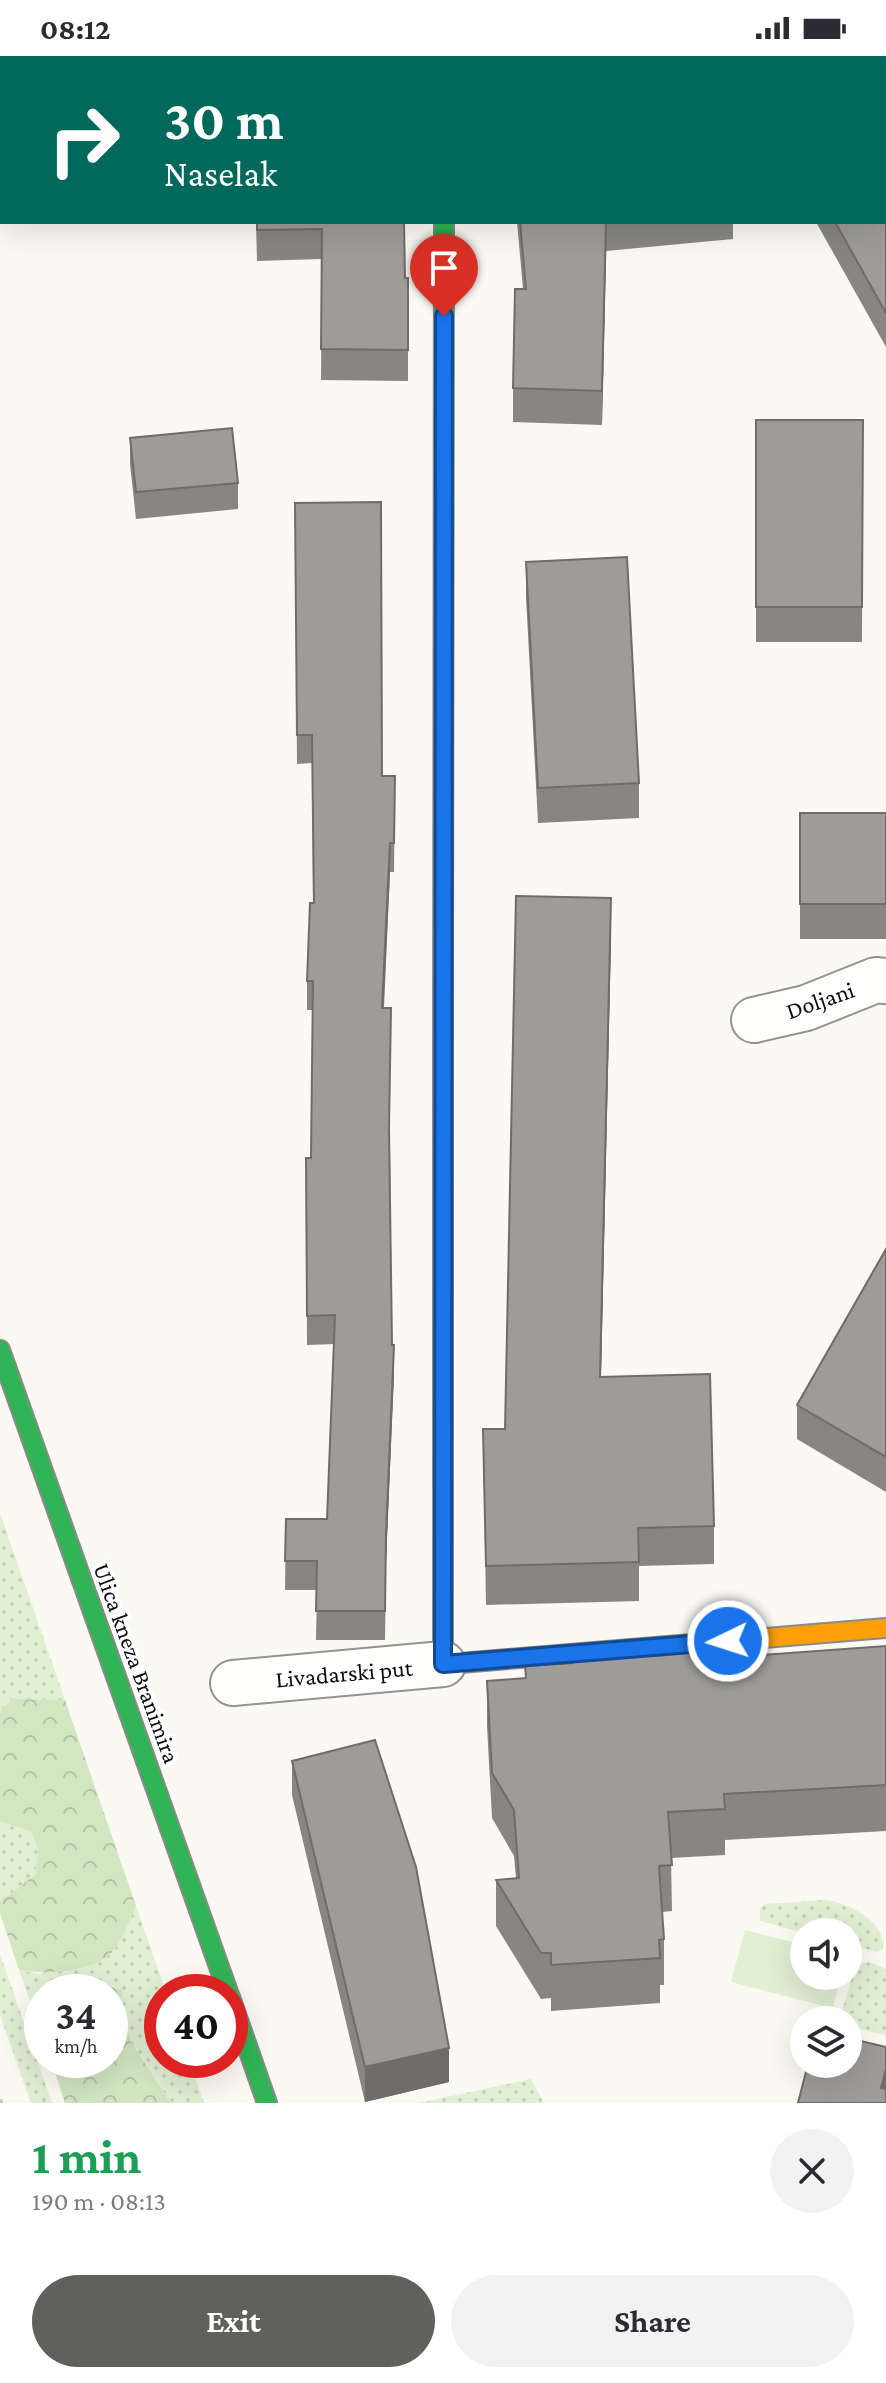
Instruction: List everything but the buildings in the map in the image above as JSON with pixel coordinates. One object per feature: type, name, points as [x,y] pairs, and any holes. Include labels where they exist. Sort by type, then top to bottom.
[{"type":"street","points":[[443,1664],[444,224]]},
{"type":"street","name":"Doljani","points":[[754,1020],[806,1008],[876,980],[886,981]]},
{"type":"street","name":"Ulica kneza Branimira","points":[[0,1350],[222,1974]]},
{"type":"street","name":"Livadarski put","points":[[233,1683],[886,1628]]},
{"type":"street","name":"Ulica kneza Branimira","points":[[248,2049],[267,2103]]},
{"type":"green space","points":[[0,1513],[65,1700],[12,1699],[0,1712]]},
{"type":"green space","points":[[12,1699],[65,1700],[136,1906],[113,1951],[82,1968],[55,1972],[19,1970],[0,1913],[0,1902],[36,1874],[38,1849],[31,1831],[0,1821],[0,1712]]},
{"type":"green space","points":[[0,1821],[31,1831],[38,1849],[36,1874],[0,1902]]},
{"type":"green space","points":[[827,1900],[845,1905],[872,1922],[882,1939],[883,1948],[878,1952],[862,1948],[862,1918],[790,1918],[790,1929],[760,1921],[760,1909],[765,1904]]},
{"type":"green space","points":[[136,1906],[160,1974],[144,1974],[144,2062],[131,2042],[128,2031],[128,1974],[39,1974],[114,1950]]},
{"type":"green space","points":[[745,1930],[790,1941],[790,1990],[838,1990],[834,2006],[825,2006],[731,1982]]},
{"type":"green space","points":[[0,1954],[24,2023],[24,2078],[43,2078],[52,2103],[31,2103],[0,2015]]},
{"type":"green space","points":[[870,1962],[886,1969],[886,2036],[862,2029],[862,2006],[843,2006],[848,1990],[862,1990],[862,1963]]},
{"type":"green space","points":[[19,1970],[39,1974],[24,1974],[24,1984]]},
{"type":"green space","points":[[128,2031],[131,2042],[144,2062],[144,2078],[155,2078],[171,2103],[65,2103],[57,2078],[128,2078]]},
{"type":"green space","points":[[155,2078],[195,2078],[204,2103],[171,2103]]},
{"type":"green space","points":[[531,2079],[544,2103],[419,2103]]},
{"type":"traffic: fast","points":[[443,1056],[444,224]]},
{"type":"traffic: fast","points":[[0,1350],[222,1974]]},
{"type":"traffic: fast","points":[[248,2049],[267,2103]]},
{"type":"traffic: slow","points":[[443,1056],[443,1473]]},
{"type":"traffic: slow","points":[[448,1664],[886,1628]]},
{"type":"traffic: jam","points":[[443,1473],[443,1664],[448,1664]]},
{"type":"route","points":[[444,316],[443,1664],[728,1641]]}]
